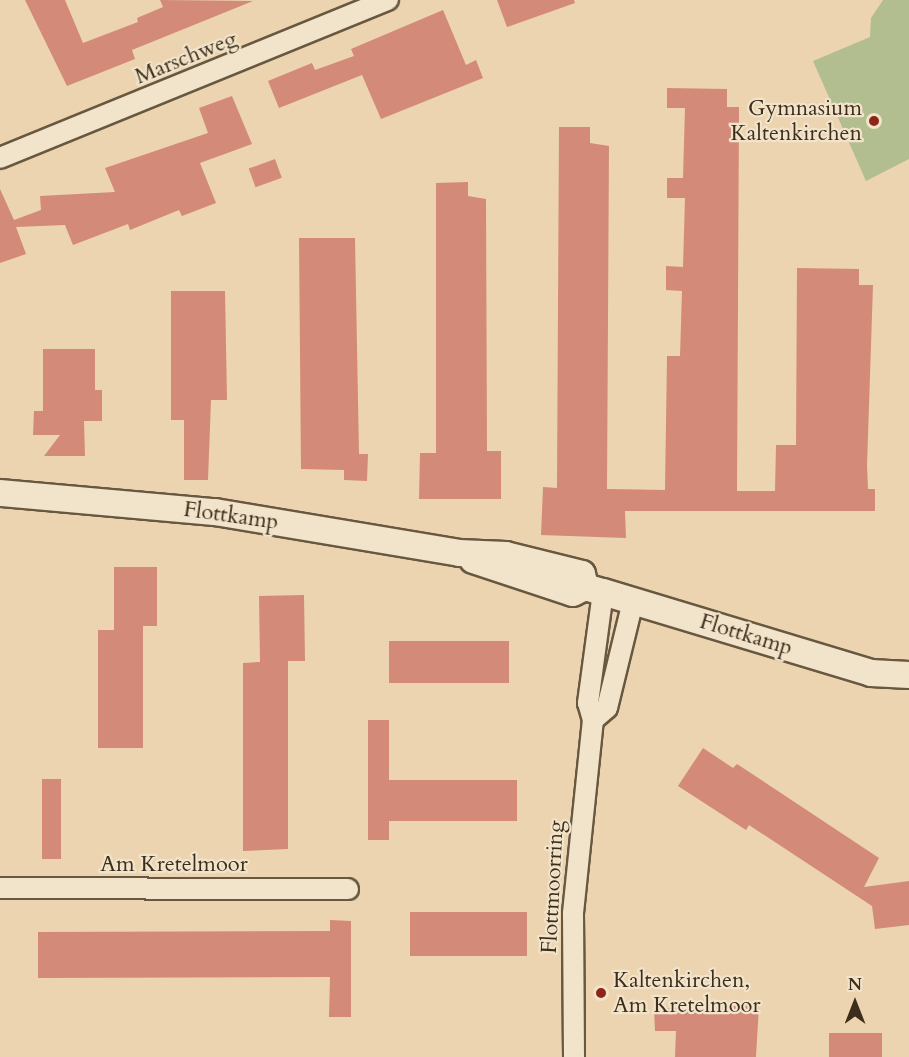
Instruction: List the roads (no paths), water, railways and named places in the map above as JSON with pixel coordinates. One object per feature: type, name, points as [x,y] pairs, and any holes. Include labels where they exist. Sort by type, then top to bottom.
[{"type":"street","name":"Marschweg","points":[[0,158],[388,0]]},
{"type":"street","name":"Flottkamp","points":[[0,493],[215,513],[459,552],[506,555],[582,574],[594,589],[871,672],[909,675]]},
{"type":"street","name":"Flottmoorring","points":[[574,1057],[573,913],[593,720],[588,703],[594,589]]},
{"type":"street","name":"Flottmoorring","points":[[593,720],[607,708],[633,601]]},
{"type":"street","name":"Am Kretelmoor","points":[[0,888],[348,889]]},
{"type":"place","name":"Gymnasium Kaltenkirchen","points":[[874,121]]},
{"type":"place","name":"Kaltenkirchen, Am Kretelmoor","points":[[601,993]]}]
